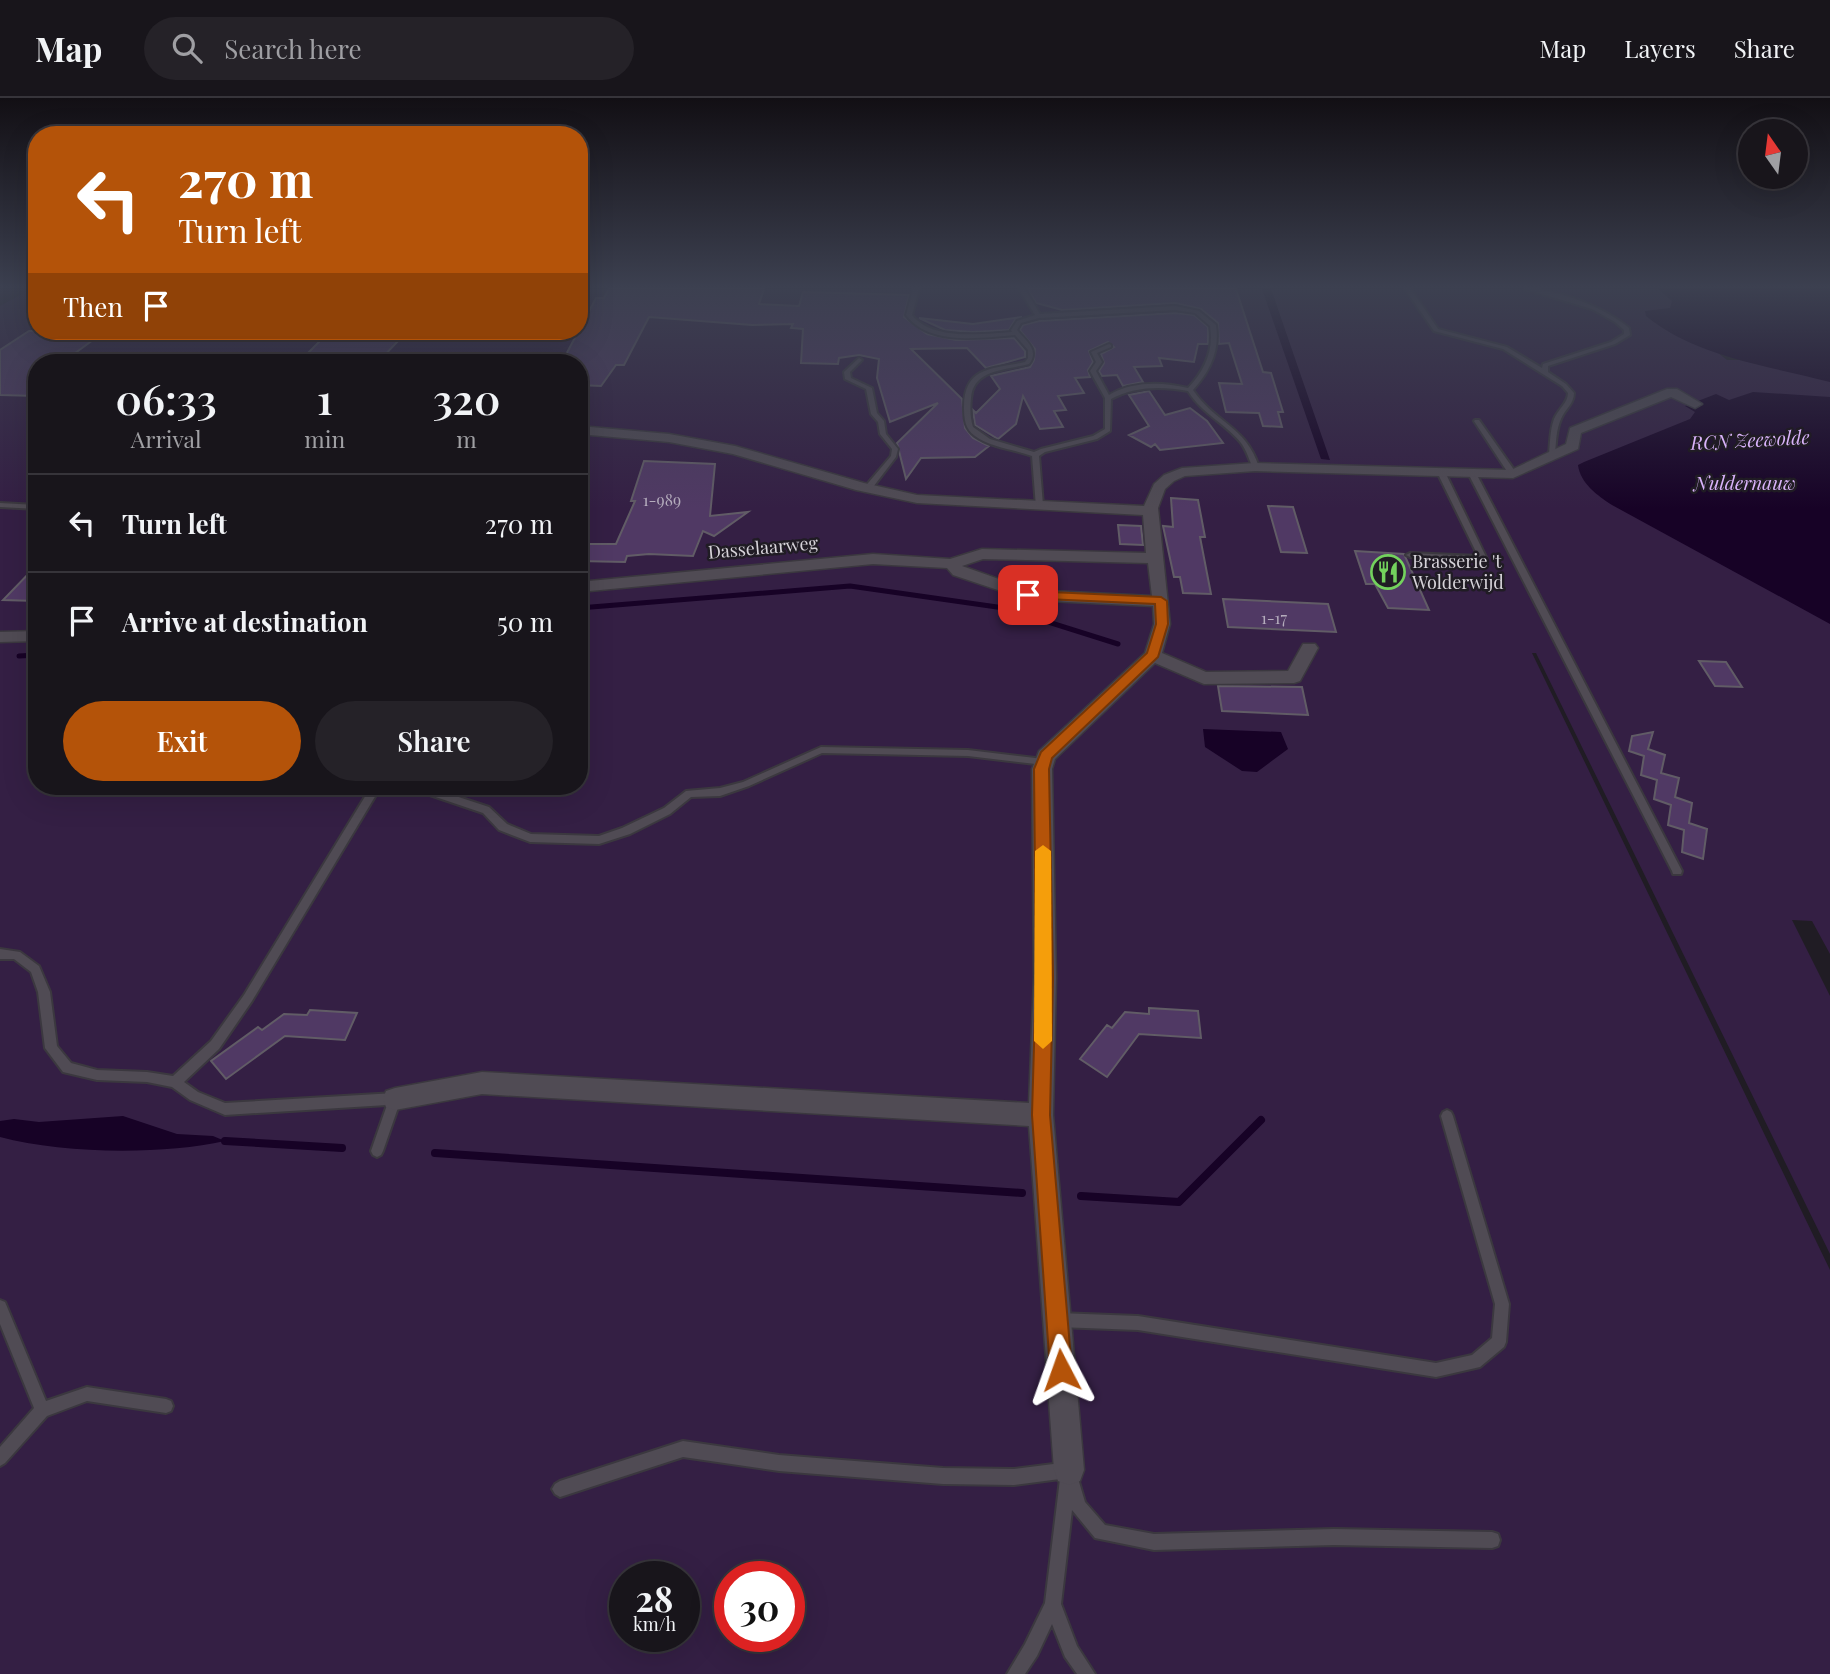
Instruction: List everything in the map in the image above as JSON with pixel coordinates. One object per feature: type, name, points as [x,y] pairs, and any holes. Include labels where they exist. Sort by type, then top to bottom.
[{"type":"street","points":[[1069,1470],[1041,1115],[1045,977],[1044,762],[1046,756],[1153,654],[1162,624],[1148,511],[1159,486],[1171,475],[1204,469],[1255,467],[1513,474],[1573,446],[1575,431],[1672,392],[1695,404]]},
{"type":"street","points":[[588,431],[669,438],[735,450],[867,489],[957,503],[1148,511]]},
{"type":"street","points":[[1155,558],[982,554],[951,564],[959,572],[1028,595],[1161,601]]},
{"type":"street","name":"Dasselaarweg","points":[[588,586],[873,559],[951,564]]},
{"type":"street","points":[[0,637],[28,636]]},
{"type":"street","points":[[1153,654],[1204,678],[1294,677],[1309,648]]},
{"type":"street","points":[[395,1099],[482,1083],[1041,1115]]},
{"type":"lane","points":[[856,363],[847,372],[848,379],[869,388],[874,414],[881,421],[883,435],[895,449],[894,456],[867,489]]},
{"type":"lane","points":[[1027,363],[972,379],[966,388],[967,418],[972,431],[986,439],[1035,455]]},
{"type":"lane","points":[[1035,455],[1043,450],[1100,436],[1108,430],[1108,398],[1093,371],[1099,363]]},
{"type":"lane","points":[[1190,390],[1204,373],[1208,363]]},
{"type":"lane","points":[[1529,363],[1571,393],[1571,400],[1561,408],[1555,423],[1552,455]]},
{"type":"lane","points":[[1545,372],[1545,365],[1553,363]]},
{"type":"lane","points":[[1108,398],[1116,393],[1139,388],[1166,386],[1190,390],[1205,410],[1229,426],[1248,445],[1255,467]]},
{"type":"lane","points":[[1477,421],[1513,474]]},
{"type":"lane","points":[[1035,455],[1038,505]]},
{"type":"lane","points":[[1410,555],[1483,559],[1442,474]]},
{"type":"lane","points":[[1473,475],[1677,871]]},
{"type":"lane","points":[[0,505],[28,507]]},
{"type":"lane","points":[[444,795],[486,810],[503,827],[530,838],[599,840],[626,831],[667,811],[689,794],[733,788],[821,750],[968,752],[1044,762]]},
{"type":"lane","points":[[175,1082],[215,1045],[248,998],[371,795]]},
{"type":"lane","points":[[0,954],[16,955],[35,969],[44,992],[51,1048],[67,1068],[97,1075],[147,1077],[175,1082],[194,1096],[225,1109],[395,1099],[377,1151]]},
{"type":"lane","points":[[1057,1320],[1138,1323],[1436,1370],[1475,1362],[1499,1342],[1502,1304],[1447,1116]]},
{"type":"lane","points":[[0,1307],[42,1410]]},
{"type":"lane","points":[[0,1458],[42,1410],[87,1394],[166,1406]]},
{"type":"lane","points":[[560,1489],[683,1449],[779,1463],[943,1476],[1014,1477],[1069,1470]]},
{"type":"lane","points":[[1069,1470],[1078,1506],[1101,1532],[1154,1542],[1334,1537],[1492,1540]]},
{"type":"lane","points":[[1015,1674],[1031,1650],[1053,1604],[1069,1470]]},
{"type":"lane","points":[[1053,1604],[1071,1651],[1087,1674]]},
{"type":"shaded area","name":"RCN Zeewolde","points":[[0,363],[28,363],[28,795],[588,795],[588,363],[1291,363],[1329,460],[1296,363],[1751,363],[1830,380],[1830,954],[1812,921],[1792,920],[1830,996],[1830,1254],[1536,653],[1532,653],[1830,1270],[1830,1674],[0,1674]]},
{"type":"water","points":[[1288,363],[1296,363],[1330,460],[1321,459]]},
{"type":"water","points":[[1750,363],[1830,363],[1830,382]]},
{"type":"water","name":"Nuldernauw","points":[[1753,392],[1830,397],[1830,624],[1612,505],[1590,488],[1579,472],[1578,465],[1584,462],[1690,419],[1695,412],[1685,406],[1716,394],[1729,400]]},
{"type":"water","points":[[1203,729],[1281,732],[1288,749],[1257,772],[1242,771],[1205,747]]},
{"type":"water","points":[[123,1116],[177,1134],[213,1136],[225,1141],[172,1149],[113,1151],[53,1147],[0,1137],[0,1121],[14,1119],[39,1122]]},
{"type":"building","points":[[0,363],[28,363],[28,396],[0,395]]},
{"type":"building","points":[[588,363],[625,363],[616,365],[601,386],[588,385]]},
{"type":"building","points":[[801,363],[838,363],[838,364]]},
{"type":"building","points":[[879,363],[925,363],[962,399],[965,428],[973,438],[989,446],[975,457],[921,458],[906,479],[897,443],[938,403],[890,422],[877,378]]},
{"type":"building","points":[[981,363],[1005,363],[986,368]]},
{"type":"building","points":[[1033,363],[1093,363],[1088,370],[1090,377],[1075,378],[1084,393],[1058,396],[1066,410],[1054,411],[1063,427],[1040,429],[1023,396],[1016,424],[998,439],[975,425],[973,410],[976,413],[1000,389],[991,376],[1030,367]]},
{"type":"building","points":[[1104,363],[1161,363],[1162,366],[1134,367],[1143,382],[1123,386],[1117,375],[1102,376],[1099,371]]},
{"type":"building","points":[[1235,363],[1260,363],[1263,372],[1271,373],[1283,412],[1278,412],[1282,427],[1263,426],[1259,413],[1226,412],[1219,383],[1242,384]]},
{"type":"building","points":[[1149,391],[1165,415],[1190,408],[1207,421],[1223,443],[1160,450],[1155,444],[1151,447],[1129,435],[1149,426],[1129,395]]},
{"type":"building","points":[[644,461],[715,464],[710,516],[748,512],[714,536],[703,531],[693,556],[649,554],[627,556],[625,562],[588,561],[588,544],[616,544],[635,501],[631,501]]},
{"type":"building","points":[[1171,498],[1198,500],[1205,537],[1200,537],[1211,594],[1183,593],[1180,577],[1174,577],[1163,526],[1173,527]]},
{"type":"building","points":[[1268,506],[1293,507],[1307,553],[1281,552]]},
{"type":"building","points":[[1118,525],[1141,526],[1143,545],[1120,544]]},
{"type":"building","points":[[1355,551],[1404,554],[1429,610],[1388,608],[1375,584],[1366,584]]},
{"type":"building","points":[[28,574],[28,601],[3,600]]},
{"type":"building","points":[[1223,599],[1328,604],[1336,632],[1228,627]]},
{"type":"building","points":[[1699,661],[1726,662],[1742,687],[1715,686]]},
{"type":"building","points":[[1218,686],[1302,687],[1308,715],[1222,711]]},
{"type":"building","points":[[1653,732],[1648,749],[1665,755],[1661,773],[1679,778],[1675,797],[1692,803],[1689,823],[1707,829],[1703,859],[1682,852],[1684,830],[1668,825],[1671,805],[1654,799],[1657,780],[1641,775],[1644,756],[1629,751],[1632,736]]},
{"type":"building","points":[[1149,1008],[1198,1011],[1201,1038],[1139,1034],[1107,1077],[1080,1059],[1107,1025],[1112,1028],[1125,1012],[1149,1014]]},
{"type":"building","points":[[310,1010],[357,1013],[345,1040],[285,1036],[226,1079],[211,1061],[258,1027],[262,1030],[284,1014],[307,1015]]},
{"type":"waterway","points":[[588,607],[850,586],[1004,608],[1118,644]]},
{"type":"waterway","points":[[19,656],[28,656]]},
{"type":"waterway","points":[[1081,1196],[1179,1202],[1261,1120]]},
{"type":"waterway","points":[[225,1141],[342,1148]]},
{"type":"waterway","points":[[435,1153],[1022,1193]]},
{"type":"slow traffic","points":[[1043,851],[1043,1041]]},
{"type":"place","name":"Brasserie 't Wolderwijd","points":[[1388,572]]},
{"type":"route","points":[[1028,595],[1161,601],[1162,624],[1153,654],[1046,756],[1042,769],[1045,977],[1041,1115],[1061,1370]]}]
